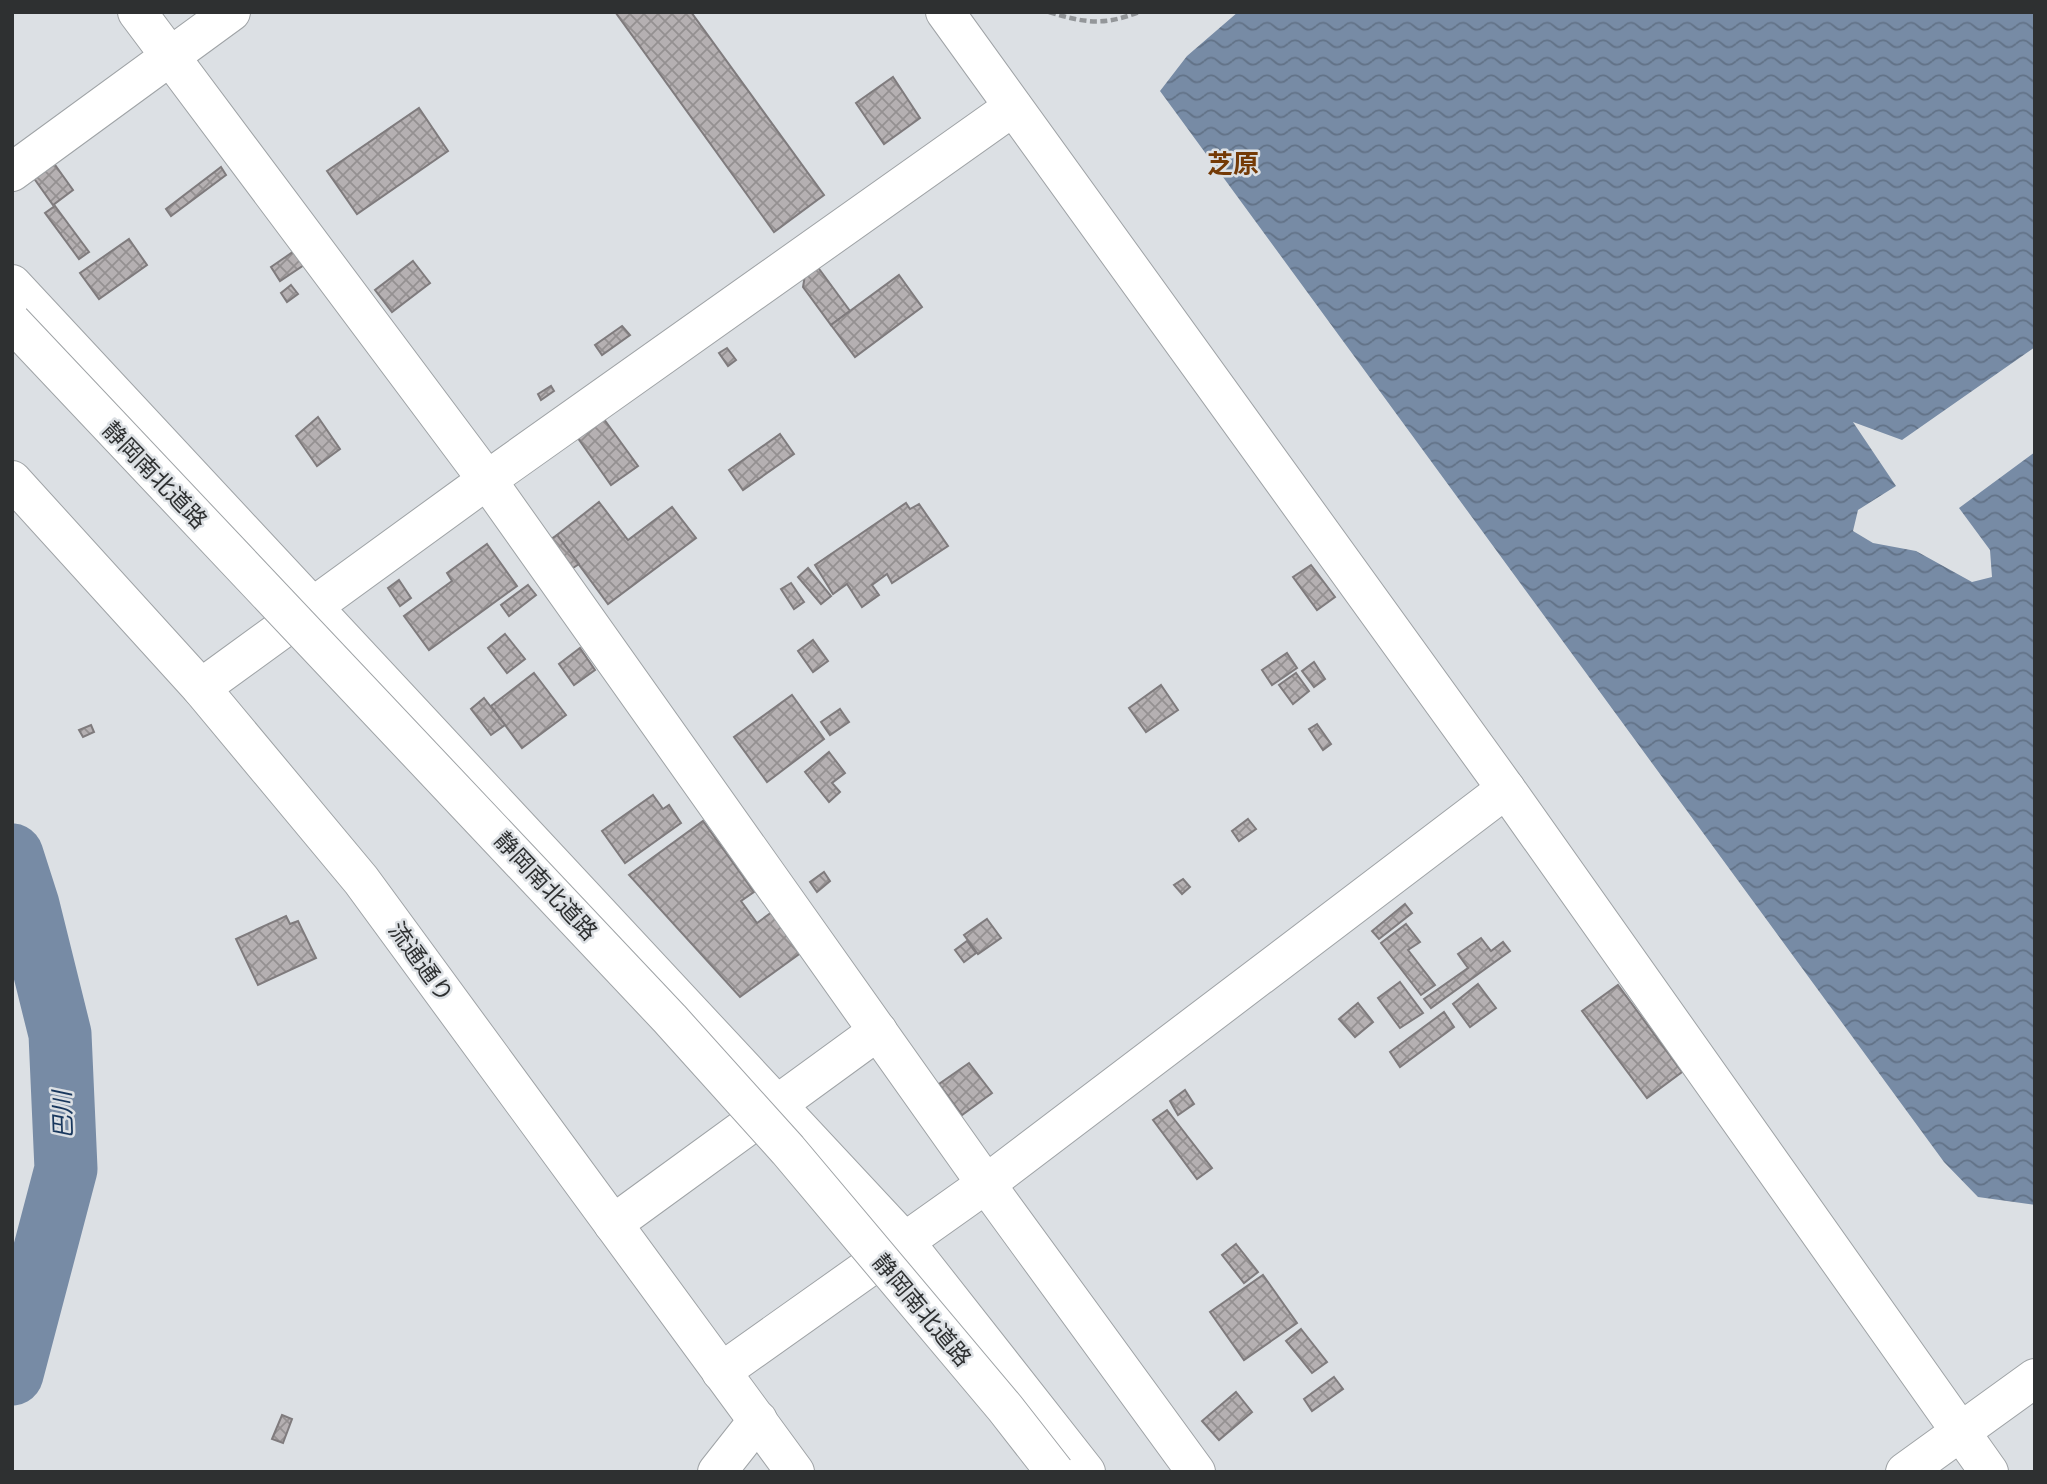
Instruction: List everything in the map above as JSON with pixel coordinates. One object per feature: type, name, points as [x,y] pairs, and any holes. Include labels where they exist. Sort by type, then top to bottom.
[{"type":"main road","points":[[137,12],[487,480],[986,1184],[1196,1472]]},
{"type":"main road","points":[[12,172],[231,12]]},
{"type":"main road","points":[[945,12],[1506,789],[1989,1472]]},
{"type":"main road","points":[[201,688],[487,480],[1013,107]]},
{"type":"main road","points":[[12,284],[906,1243],[1086,1472]]},
{"type":"main road","name":"静岡南北道路","points":[[12,322],[670,1019],[788,1150],[1005,1408],[1055,1472]]},
{"type":"main road","name":"静岡南北道路","points":[[12,350],[423,781],[655,1030],[774,1162],[990,1420],[1030,1472]]},
{"type":"main road","name":"流通通り","points":[[12,480],[201,688],[361,880],[795,1472]]},
{"type":"main road","points":[[721,1373],[986,1184],[1506,789]]},
{"type":"main road","points":[[613,1224],[780,1105],[878,1031]]},
{"type":"main road","points":[[1905,1472],[2035,1378]]},
{"type":"main road","points":[[717,1472],[758,1420]]},
{"type":"path","points":[[1049,12],[1080,22],[1115,21],[1139,12]]},
{"type":"water","points":[[1238,12],[2035,12],[2035,347],[1902,440],[1853,422],[1896,486],[1858,510],[1853,531],[1873,543],[1916,551],[1972,582],[1992,577],[1990,550],[1959,508],[2035,452],[2035,1205],[1978,1197],[1944,1162],[1160,91],[1187,56]]},
{"type":"building","points":[[617,12],[691,12],[824,195],[774,232]]},
{"type":"building","points":[[893,77],[920,118],[884,144],[856,103]]},
{"type":"building","points":[[419,108],[448,151],[357,214],[327,171]]},
{"type":"building","points":[[53,162],[73,190],[53,205],[33,177]]},
{"type":"building","points":[[221,167],[226,175],[171,216],[166,209]]},
{"type":"building","points":[[55,206],[89,252],[79,259],[45,213]]},
{"type":"building","points":[[129,239],[147,265],[99,299],[80,273]]},
{"type":"building","points":[[300,247],[310,261],[280,281],[271,267]]},
{"type":"building","points":[[413,261],[430,283],[392,312],[375,290]]},
{"type":"building","points":[[817,266],[850,311],[831,325],[803,287],[805,275]]},
{"type":"building","points":[[899,275],[922,307],[855,357],[831,325]]},
{"type":"building","points":[[291,285],[298,294],[287,302],[281,293]]},
{"type":"building","points":[[622,326],[630,335],[602,355],[595,345]]},
{"type":"building","points":[[727,348],[736,360],[728,366],[719,353]]},
{"type":"building","points":[[551,386],[554,391],[541,400],[538,394]]},
{"type":"building","points":[[601,415],[638,466],[611,485],[575,434]]},
{"type":"building","points":[[318,417],[340,449],[317,466],[296,436]]},
{"type":"building","points":[[780,434],[794,454],[743,490],[729,470]]},
{"type":"building","points":[[599,502],[628,540],[672,507],[696,538],[608,604],[557,535]]},
{"type":"building","points":[[906,503],[910,509],[919,504],[948,546],[892,583],[887,574],[872,585],[879,595],[862,607],[847,584],[833,594],[815,565]]},
{"type":"building","points":[[557,535],[579,564],[573,568],[551,539]]},
{"type":"building","points":[[487,544],[517,586],[429,650],[404,616],[452,581],[447,573]]},
{"type":"building","points":[[1311,565],[1335,597],[1317,610],[1293,577]]},
{"type":"building","points":[[808,568],[831,596],[821,604],[798,577]]},
{"type":"building","points":[[399,580],[411,598],[400,606],[388,588]]},
{"type":"building","points":[[791,583],[804,602],[794,609],[781,589]]},
{"type":"building","points":[[528,585],[536,595],[509,616],[501,605]]},
{"type":"building","points":[[505,634],[525,659],[507,673],[488,648]]},
{"type":"building","points":[[813,640],[828,661],[813,672],[798,651]]},
{"type":"building","points":[[580,648],[595,670],[574,685],[559,664]]},
{"type":"building","points":[[1287,653],[1297,668],[1272,685],[1262,670]]},
{"type":"building","points":[[1314,662],[1325,679],[1314,687],[1302,671]]},
{"type":"building","points":[[534,673],[566,715],[522,748],[491,706]]},
{"type":"building","points":[[1296,673],[1309,691],[1293,704],[1279,685]]},
{"type":"building","points":[[1161,685],[1178,710],[1146,732],[1129,708]]},
{"type":"building","points":[[792,695],[824,739],[767,782],[734,737]]},
{"type":"building","points":[[484,698],[505,725],[491,735],[471,709]]},
{"type":"building","points":[[840,709],[849,722],[830,735],[821,722]]},
{"type":"building","points":[[1317,724],[1331,744],[1323,750],[1309,729]]},
{"type":"building","points":[[91,725],[94,732],[83,737],[79,730]]},
{"type":"building","points":[[829,752],[845,773],[832,783],[840,792],[829,802],[805,772]]},
{"type":"building","points":[[653,795],[663,809],[669,805],[681,823],[625,863],[602,831]]},
{"type":"building","points":[[1248,819],[1256,829],[1239,841],[1232,831]]},
{"type":"building","points":[[703,821],[754,892],[741,901],[757,923],[772,912],[802,952],[740,997],[629,875]]},
{"type":"building","points":[[824,872],[830,881],[817,892],[810,882]]},
{"type":"building","points":[[1183,879],[1190,887],[1182,894],[1174,885]]},
{"type":"building","points":[[1405,904],[1412,913],[1379,939],[1372,931]]},
{"type":"building","points":[[286,916],[290,924],[298,921],[316,958],[258,985],[236,939]]},
{"type":"building","points":[[987,919],[1001,938],[978,954],[964,935]]},
{"type":"building","points":[[1406,924],[1420,942],[1408,950],[1435,985],[1421,995],[1381,943]]},
{"type":"building","points":[[1481,938],[1491,951],[1503,942],[1510,951],[1431,1008],[1424,999],[1468,968],[1458,954]]},
{"type":"building","points":[[967,941],[976,953],[964,962],[955,950]]},
{"type":"building","points":[[1400,982],[1423,1013],[1400,1028],[1378,998]]},
{"type":"building","points":[[1478,984],[1496,1008],[1470,1027],[1453,1004]]},
{"type":"building","points":[[1618,985],[1682,1072],[1647,1098],[1582,1011]]},
{"type":"building","points":[[1358,1003],[1373,1022],[1355,1037],[1339,1019]]},
{"type":"building","points":[[1444,1012],[1454,1027],[1400,1067],[1390,1052]]},
{"type":"building","points":[[969,1063],[992,1093],[962,1115],[939,1084]]},
{"type":"building","points":[[1185,1090],[1194,1104],[1178,1115],[1170,1101]]},
{"type":"building","points":[[1167,1110],[1212,1168],[1197,1179],[1153,1120]]},
{"type":"building","points":[[1236,1244],[1258,1272],[1244,1283],[1222,1255]]},
{"type":"building","points":[[1263,1275],[1297,1323],[1244,1360],[1210,1312]]},
{"type":"building","points":[[1301,1329],[1327,1362],[1312,1373],[1286,1341]]},
{"type":"building","points":[[1334,1377],[1343,1389],[1312,1411],[1304,1399]]},
{"type":"building","points":[[1236,1392],[1252,1412],[1219,1440],[1202,1421]]},
{"type":"building","points":[[282,1415],[292,1419],[283,1443],[272,1439]]},
{"type":"waterway","name":"巴川","points":[[12,855],[28,905],[60,1034],[66,1169],[12,1374]]},
{"type":"district","name":"芝原","points":[[1233,164]]}]
